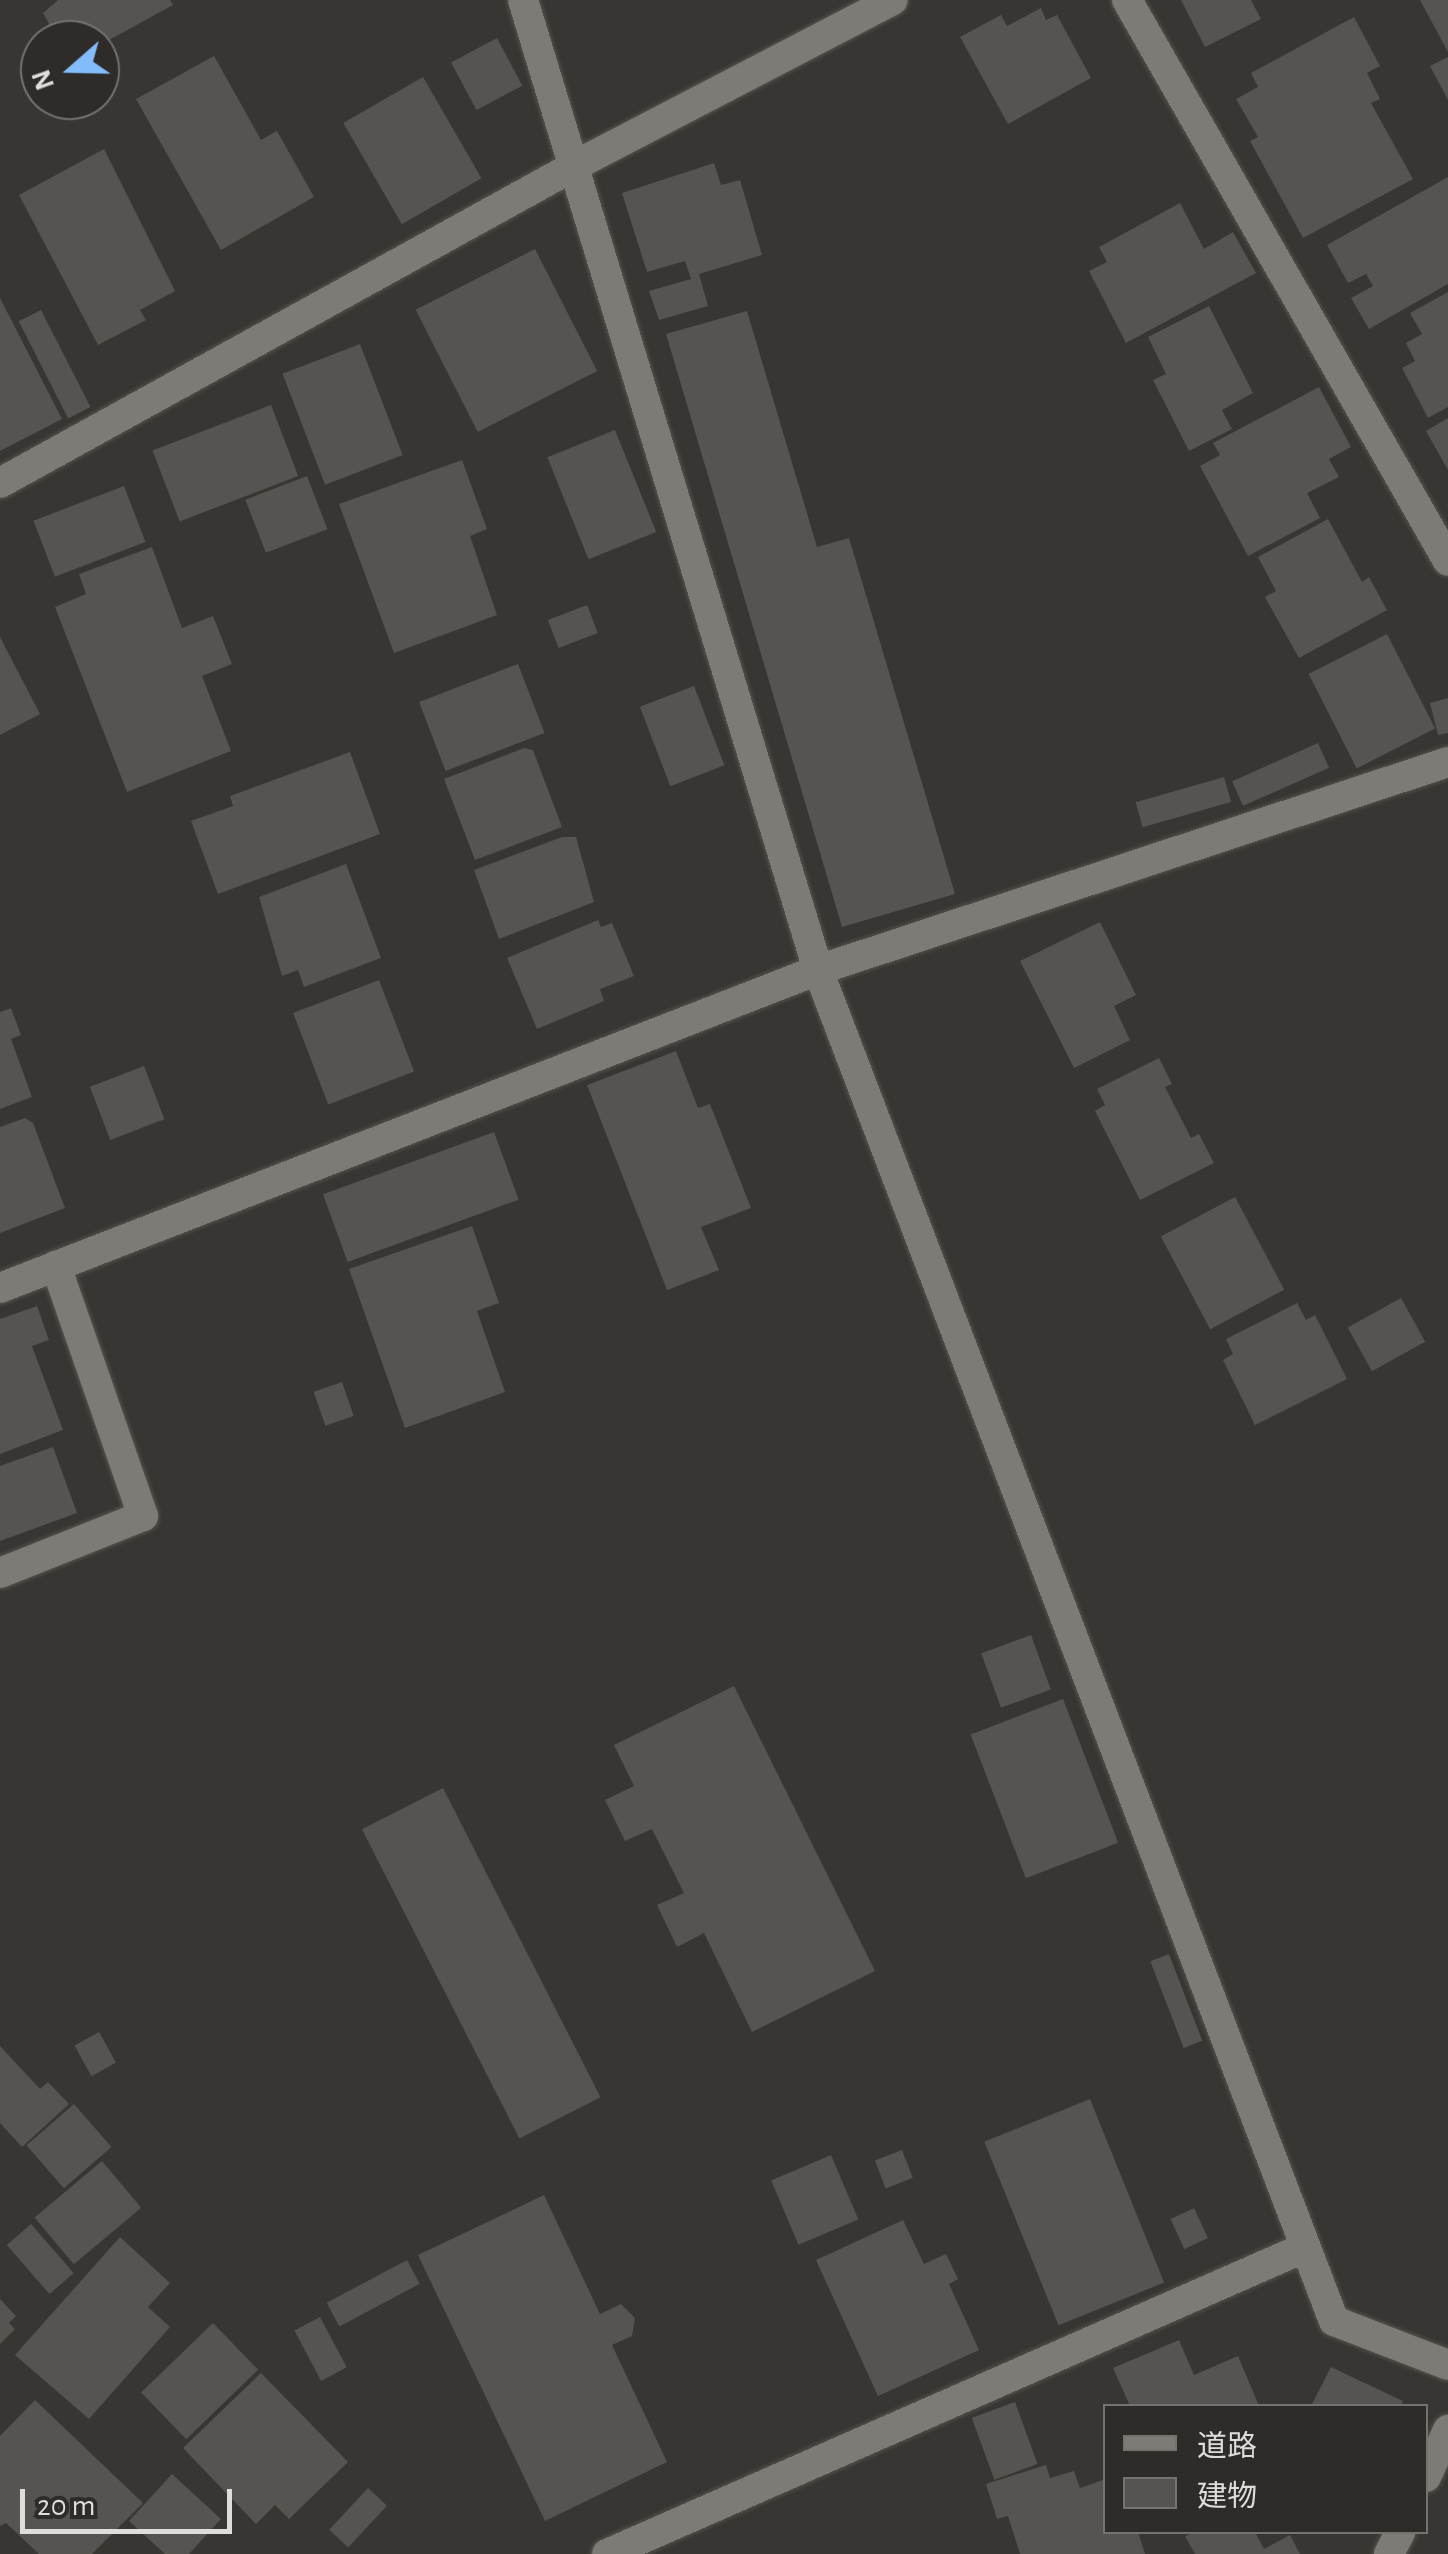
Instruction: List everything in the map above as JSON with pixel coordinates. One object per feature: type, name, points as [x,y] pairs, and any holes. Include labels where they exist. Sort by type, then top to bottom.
[{"type":"street","points":[[523,0],[818,970],[1334,2321],[1448,2365]]},
{"type":"street","points":[[0,483],[576,166],[893,0]]},
{"type":"street","points":[[1127,0],[1448,561]]},
{"type":"street","points":[[0,1288],[818,970],[1448,762]]},
{"type":"street","points":[[0,1573],[143,1516],[56,1266]]},
{"type":"street","points":[[607,2554],[1306,2247]]},
{"type":"street","points":[[1428,2473],[1448,2430]]},
{"type":"building","points":[[58,0],[170,0],[173,5],[120,34],[120,20],[47,20],[43,13]]},
{"type":"building","points":[[1181,0],[1251,0],[1261,19],[1205,47]]},
{"type":"building","points":[[1420,0],[1448,0],[1448,52]]},
{"type":"building","points":[[1041,8],[1046,20],[1057,15],[1091,78],[1008,124],[960,37],[1001,15],[1007,26]]},
{"type":"building","points":[[1354,17],[1380,66],[1367,73],[1380,99],[1371,103],[1413,179],[1303,238],[1250,141],[1258,137],[1236,99],[1258,87],[1251,73]]},
{"type":"building","points":[[497,38],[522,86],[476,110],[451,62]]},
{"type":"building","points":[[214,56],[261,140],[277,131],[314,197],[221,250],[136,99]]},
{"type":"building","points":[[1448,57],[1448,100],[1430,66]]},
{"type":"building","points":[[423,77],[482,178],[402,224],[343,123]]},
{"type":"building","points":[[104,149],[175,291],[140,310],[146,320],[98,345],[19,195]]},
{"type":"building","points":[[714,163],[721,185],[740,180],[762,255],[699,274],[708,306],[659,320],[649,291],[691,279],[685,261],[647,272],[622,193]]},
{"type":"building","points":[[1448,177],[1448,284],[1369,329],[1351,298],[1373,286],[1366,274],[1348,283],[1327,245]]},
{"type":"building","points":[[1180,203],[1204,249],[1233,232],[1256,273],[1126,343],[1089,271],[1107,262],[1099,247]]},
{"type":"building","points":[[535,249],[597,371],[478,432],[416,310]]},
{"type":"building","points":[[1448,292],[1448,407],[1428,418],[1402,368],[1415,361],[1406,343],[1422,334],[1410,313]]},
{"type":"building","points":[[0,298],[62,419],[0,451]]},
{"type":"building","points":[[1209,306],[1253,393],[1222,410],[1232,429],[1189,451],[1153,380],[1166,374],[1148,337]]},
{"type":"building","points":[[41,310],[90,407],[68,418],[19,321]]},
{"type":"building","points":[[747,311],[817,547],[849,538],[955,894],[842,927],[666,334]]},
{"type":"building","points":[[360,344],[403,455],[325,485],[283,374]]},
{"type":"building","points":[[1319,387],[1351,447],[1329,459],[1339,477],[1307,493],[1320,518],[1248,556],[1200,466],[1220,455],[1213,443]]},
{"type":"building","points":[[271,405],[298,476],[180,521],[152,451]]},
{"type":"building","points":[[1448,418],[1448,470],[1426,431]]},
{"type":"building","points":[[615,430],[656,532],[589,559],[547,457]]},
{"type":"building","points":[[462,460],[487,529],[470,536],[497,615],[394,653],[339,504]]},
{"type":"building","points":[[307,476],[327,529],[266,553],[245,500]]},
{"type":"building","points":[[124,486],[146,542],[55,577],[33,521]]},
{"type":"building","points":[[1328,519],[1362,582],[1369,577],[1387,610],[1299,658],[1265,597],[1276,591],[1258,557]]},
{"type":"building","points":[[152,547],[182,628],[213,616],[232,664],[202,676],[231,751],[127,792],[55,607],[86,594],[79,574]]},
{"type":"building","points":[[587,605],[598,633],[559,648],[548,620]]},
{"type":"building","points":[[1387,634],[1435,728],[1357,768],[1309,674]]},
{"type":"building","points":[[0,637],[40,714],[0,735]]},
{"type":"building","points":[[518,664],[545,733],[446,771],[419,702]]},
{"type":"building","points":[[694,686],[724,765],[670,786],[640,707]]},
{"type":"building","points":[[1448,698],[1448,733],[1438,735],[1430,703]]},
{"type":"building","points":[[1318,743],[1329,768],[1243,806],[1232,781]]},
{"type":"building","points":[[524,748],[533,750],[562,827],[475,860],[444,779]]},
{"type":"building","points":[[350,752],[380,834],[218,894],[191,821],[233,806],[230,796]]},
{"type":"building","points":[[1224,777],[1231,802],[1143,827],[1136,802]]},
{"type":"building","points":[[562,837],[576,837],[594,902],[499,939],[474,870]]},
{"type":"building","points":[[346,864],[381,958],[304,987],[298,970],[282,976],[259,897]]},
{"type":"building","points":[[598,920],[601,927],[612,923],[634,976],[600,989],[604,1001],[537,1029],[507,958]]},
{"type":"building","points":[[1100,922],[1136,995],[1114,1006],[1130,1040],[1074,1068],[1020,961]]},
{"type":"building","points":[[379,980],[414,1071],[328,1104],[293,1013]]},
{"type":"building","points":[[11,1008],[21,1035],[11,1039],[32,1097],[0,1109],[0,1012]]},
{"type":"building","points":[[676,1051],[698,1108],[710,1104],[751,1208],[701,1227],[719,1270],[667,1290],[587,1085]]},
{"type":"building","points":[[1159,1058],[1172,1084],[1165,1087],[1191,1138],[1199,1134],[1214,1163],[1140,1200],[1095,1111],[1105,1105],[1097,1089]]},
{"type":"building","points":[[144,1066],[164,1119],[110,1140],[90,1087]]},
{"type":"building","points":[[25,1118],[33,1123],[65,1208],[0,1233],[0,1127]]},
{"type":"building","points":[[494,1132],[519,1200],[348,1262],[323,1194]]},
{"type":"building","points":[[1235,1197],[1284,1290],[1210,1329],[1161,1236]]},
{"type":"building","points":[[472,1226],[499,1303],[477,1311],[505,1392],[405,1428],[349,1269]]},
{"type":"building","points":[[1401,1298],[1425,1342],[1372,1371],[1348,1328]]},
{"type":"building","points":[[1297,1303],[1306,1320],[1315,1315],[1347,1379],[1255,1425],[1223,1360],[1233,1354],[1226,1339]]},
{"type":"building","points":[[37,1306],[49,1340],[32,1346],[63,1430],[0,1454],[0,1319]]},
{"type":"building","points":[[342,1382],[354,1416],[325,1426],[314,1392]]},
{"type":"building","points":[[53,1447],[77,1513],[0,1541],[0,1466]]},
{"type":"building","points":[[1031,1635],[1051,1690],[1001,1708],[981,1653]]},
{"type":"building","points":[[734,1686],[875,1971],[752,2032],[704,1933],[677,1947],[657,1905],[684,1893],[652,1829],[625,1841],[605,1800],[634,1786],[614,1745]]},
{"type":"building","points":[[1063,1699],[1118,1843],[1026,1878],[971,1734]]},
{"type":"building","points":[[443,1788],[601,2097],[519,2138],[362,1829]]},
{"type":"building","points":[[1169,1954],[1202,2041],[1184,2048],[1150,1961]]},
{"type":"building","points":[[99,2032],[116,2063],[91,2076],[75,2046]]},
{"type":"building","points":[[0,2046],[40,2089],[48,2082],[69,2104],[22,2147],[0,2123]]},
{"type":"building","points":[[1090,2099],[1164,2283],[1058,2325],[984,2142]]},
{"type":"building","points":[[74,2104],[111,2147],[64,2188],[26,2145]]},
{"type":"building","points":[[902,2150],[913,2178],[886,2188],[875,2160]]},
{"type":"building","points":[[831,2155],[858,2219],[799,2245],[771,2180]]},
{"type":"building","points":[[102,2161],[141,2208],[74,2264],[35,2218]]},
{"type":"building","points":[[544,2195],[600,2314],[621,2304],[635,2318],[632,2336],[612,2345],[667,2462],[545,2521],[418,2255]]},
{"type":"building","points":[[1194,2208],[1208,2238],[1184,2249],[1170,2219]]},
{"type":"building","points":[[903,2220],[924,2264],[946,2254],[958,2279],[949,2284],[979,2350],[878,2396],[816,2260]]},
{"type":"building","points":[[31,2224],[74,2273],[49,2294],[7,2245]]},
{"type":"building","points":[[120,2237],[170,2283],[148,2307],[170,2327],[89,2419],[15,2355]]},
{"type":"building","points":[[407,2260],[420,2284],[339,2327],[327,2303]]},
{"type":"building","points":[[0,2299],[16,2316],[9,2323],[15,2329],[0,2344]]},
{"type":"building","points":[[320,2317],[347,2367],[321,2381],[294,2331]]},
{"type":"building","points":[[213,2323],[258,2370],[186,2439],[141,2392]]},
{"type":"building","points":[[1179,2340],[1194,2375],[1238,2356],[1258,2404],[1129,2404],[1113,2368]]},
{"type":"building","points":[[1331,2367],[1403,2401],[1402,2404],[1312,2404]]},
{"type":"building","points":[[261,2373],[348,2462],[289,2519],[275,2505],[256,2524],[183,2448]]},
{"type":"building","points":[[35,2400],[143,2503],[92,2554],[39,2554],[6,2523],[0,2526],[0,2436]]},
{"type":"building","points":[[1015,2402],[1038,2464],[994,2480],[972,2418]]},
{"type":"building","points":[[1046,2465],[1050,2478],[1074,2471],[1080,2488],[1103,2480],[1103,2534],[1139,2534],[1145,2554],[1020,2554],[1008,2516],[997,2519],[986,2484]]},
{"type":"building","points":[[172,2474],[221,2519],[189,2554],[165,2554],[129,2521]]},
{"type":"building","points":[[368,2488],[387,2506],[348,2547],[329,2530]]},
{"type":"building","points":[[1256,2534],[1264,2549],[1290,2535],[1300,2554],[1195,2554],[1185,2536]]}]
